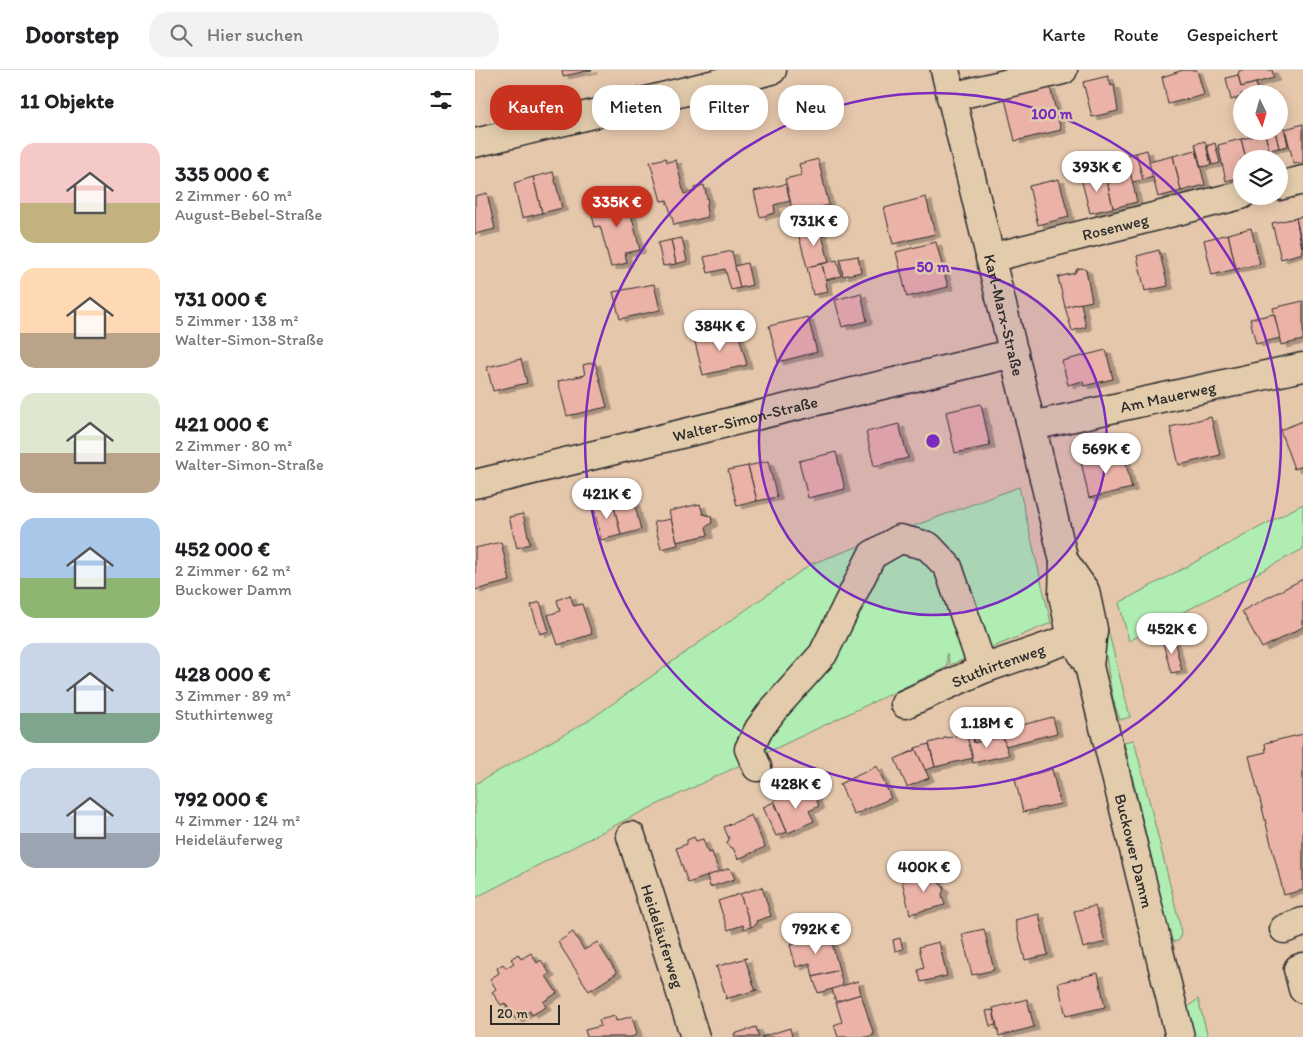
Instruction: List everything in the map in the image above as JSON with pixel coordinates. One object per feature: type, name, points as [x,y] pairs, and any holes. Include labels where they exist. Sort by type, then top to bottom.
[{"type":"street","points":[[475,143],[771,70]]},
{"type":"street","name":"Karl-Marx-Straße","points":[[945,70],[1064,561],[1085,591],[1081,623]]},
{"type":"street","points":[[951,97],[1063,70]]},
{"type":"street","points":[[1288,184],[1303,180]]},
{"type":"street","name":"Rosenweg","points":[[990,258],[1233,198]]},
{"type":"street","name":"Walter-Simon-Straße","points":[[475,484],[1015,353]]},
{"type":"street","name":"Am Mauerweg","points":[[1032,426],[1303,367]]},
{"type":"street","points":[[757,766],[749,749],[759,729],[773,710],[823,654],[871,555],[900,539],[928,546],[948,567],[983,669]]},
{"type":"street","name":"Buckower Damm","points":[[1081,623],[1089,666],[1180,1037]]},
{"type":"street","name":"Stuthirtenweg","points":[[905,704],[1081,623]]},
{"type":"street","name":"Heideläuferweg","points":[[631,836],[695,1037]]},
{"type":"green space","points":[[1019,487],[1051,623],[950,665],[947,653],[947,667],[633,816],[475,898],[475,784],[588,721],[811,564]]},
{"type":"green space","points":[[1303,504],[1303,549],[1129,641],[1119,603]]},
{"type":"green space","points":[[1108,630],[1130,717],[1120,720],[1113,698],[1101,632]]},
{"type":"green space","points":[[1134,740],[1180,925],[1181,936],[1175,942],[1171,940],[1124,742]]},
{"type":"green space","points":[[1198,999],[1208,1037],[1195,1037],[1187,1008]]},
{"type":"building","points":[[562,70],[592,70],[563,76]]},
{"type":"building","points":[[1183,70],[1197,70],[1204,95],[1168,104],[1162,77]]},
{"type":"building","points":[[1240,70],[1272,70],[1274,78],[1248,85],[1241,85],[1238,74]]},
{"type":"building","points":[[1238,75],[1240,85],[1233,85],[1233,99],[1231,100],[1226,78]]},
{"type":"building","points":[[1108,76],[1111,86],[1114,85],[1118,111],[1092,117],[1083,82]]},
{"type":"building","points":[[1050,87],[1061,130],[1015,141],[1005,99]]},
{"type":"building","points":[[1303,124],[1303,162],[1294,164],[1288,140],[1288,128]]},
{"type":"building","points":[[1241,140],[1266,140],[1269,150],[1244,150]]},
{"type":"building","points":[[1241,140],[1244,150],[1233,150],[1233,179],[1226,181],[1218,145]]},
{"type":"building","points":[[1266,140],[1277,140],[1279,148],[1269,150]]},
{"type":"building","points":[[1277,140],[1287,140],[1288,146],[1279,148]]},
{"type":"building","points":[[1205,141],[1211,165],[1201,167],[1195,144]]},
{"type":"building","points":[[1215,143],[1220,163],[1212,165],[1207,146]]},
{"type":"building","points":[[1147,150],[1153,177],[1143,180],[1136,153]]},
{"type":"building","points":[[1196,150],[1205,185],[1181,191],[1173,156]]},
{"type":"building","points":[[1136,153],[1143,180],[1132,182],[1126,155]]},
{"type":"building","points":[[1173,156],[1181,191],[1158,197],[1149,162]]},
{"type":"building","points":[[666,158],[667,162],[676,160],[684,194],[695,191],[694,188],[704,185],[708,202],[706,207],[708,217],[674,225],[667,200],[661,201],[650,162]]},
{"type":"building","points":[[818,159],[829,205],[810,210],[812,217],[795,221],[785,179],[802,175],[799,164]]},
{"type":"building","points":[[1129,167],[1137,202],[1113,208],[1105,172]]},
{"type":"building","points":[[553,172],[562,208],[542,213],[533,177]]},
{"type":"building","points":[[1105,172],[1113,208],[1090,213],[1081,178]]},
{"type":"building","points":[[533,177],[542,213],[522,218],[514,183]]},
{"type":"building","points":[[1059,179],[1069,217],[1038,225],[1029,186]]},
{"type":"building","points":[[786,184],[790,201],[774,205],[775,213],[760,217],[754,191]]},
{"type":"building","points":[[487,193],[495,229],[475,234],[475,196]]},
{"type":"building","points":[[626,193],[640,250],[625,253],[627,263],[611,267],[600,226],[595,227],[592,215],[598,214],[595,201]]},
{"type":"building","points":[[926,197],[935,234],[893,244],[884,208]]},
{"type":"building","points":[[1303,216],[1303,248],[1296,218]]},
{"type":"building","points":[[1296,218],[1303,253],[1281,259],[1272,223]]},
{"type":"building","points":[[820,227],[829,262],[807,267],[798,233]]},
{"type":"building","points":[[1251,228],[1260,264],[1236,269],[1228,234]]},
{"type":"building","points":[[1228,234],[1236,269],[1212,275],[1204,240]]},
{"type":"building","points":[[682,238],[687,261],[676,264],[671,240]]},
{"type":"building","points":[[671,240],[676,264],[663,266],[658,243]]},
{"type":"building","points":[[936,242],[948,287],[907,297],[896,252]]},
{"type":"building","points":[[1159,250],[1168,286],[1145,291],[1137,256]]},
{"type":"building","points":[[732,251],[740,288],[731,290],[725,269],[708,273],[704,257]]},
{"type":"building","points":[[858,256],[861,272],[843,276],[840,259]]},
{"type":"building","points":[[837,260],[841,276],[826,280],[822,264]]},
{"type":"building","points":[[747,263],[752,285],[740,288],[735,266]]},
{"type":"building","points":[[822,264],[828,292],[813,295],[807,267]]},
{"type":"building","points":[[1082,268],[1086,270],[1092,301],[1065,307],[1058,277],[1075,273],[1077,269]]},
{"type":"building","points":[[654,284],[660,310],[620,319],[613,292]]},
{"type":"building","points":[[861,293],[867,321],[842,327],[835,300]]},
{"type":"building","points":[[1303,301],[1303,340],[1281,345],[1273,308]]},
{"type":"building","points":[[1081,303],[1086,327],[1072,331],[1065,307]]},
{"type":"building","points":[[1274,314],[1280,338],[1256,344],[1250,319]]},
{"type":"building","points":[[808,317],[817,352],[778,362],[769,326]]},
{"type":"building","points":[[737,328],[747,365],[703,375],[694,338]]},
{"type":"building","points":[[1106,350],[1113,379],[1084,386],[1083,381],[1068,385],[1062,361]]},
{"type":"building","points":[[521,359],[527,383],[493,391],[487,367]]},
{"type":"building","points":[[595,362],[607,407],[567,416],[558,381],[585,375],[583,365]]},
{"type":"building","points":[[981,404],[990,446],[955,453],[946,412]]},
{"type":"building","points":[[1211,417],[1220,455],[1179,465],[1170,427]]},
{"type":"building","points":[[1303,421],[1303,466],[1294,469],[1280,430]]},
{"type":"building","points":[[899,424],[908,458],[874,466],[866,432]]},
{"type":"building","points":[[836,452],[845,489],[808,498],[799,461]]},
{"type":"building","points":[[1123,452],[1132,488],[1089,498],[1081,462]]},
{"type":"building","points":[[768,461],[777,497],[757,501],[748,466]]},
{"type":"building","points":[[748,466],[757,501],[737,506],[728,470]]},
{"type":"building","points":[[632,494],[641,530],[621,535],[612,499]]},
{"type":"building","points":[[612,499],[621,535],[601,540],[593,504]]},
{"type":"building","points":[[700,504],[703,514],[711,516],[712,523],[706,527],[708,535],[677,542],[669,511]]},
{"type":"building","points":[[523,514],[530,544],[517,548],[509,517]]},
{"type":"building","points":[[671,519],[678,545],[661,549],[654,522]]},
{"type":"building","points":[[501,542],[510,581],[475,590],[475,548]]},
{"type":"building","points":[[1303,579],[1303,627],[1262,648],[1242,611]]},
{"type":"building","points":[[570,595],[574,606],[582,604],[592,634],[558,645],[548,615],[560,611],[557,600]]},
{"type":"building","points":[[540,602],[549,631],[540,634],[531,605]]},
{"type":"building","points":[[1173,636],[1182,671],[1171,673],[1162,639]]},
{"type":"building","points":[[1014,711],[1018,726],[1053,717],[1057,733],[1005,746],[997,716]]},
{"type":"building","points":[[971,732],[974,743],[1002,735],[1009,755],[973,763],[966,733]]},
{"type":"building","points":[[966,733],[973,758],[935,767],[929,743]]},
{"type":"building","points":[[1303,734],[1303,890],[1284,895],[1249,756],[1266,752],[1265,743]]},
{"type":"building","points":[[929,744],[935,767],[925,770],[915,748]]},
{"type":"building","points":[[915,748],[929,778],[907,787],[895,759],[915,750]]},
{"type":"building","points":[[877,766],[891,798],[854,815],[840,784]]},
{"type":"building","points":[[1052,769],[1060,804],[1023,812],[1015,779]]},
{"type":"building","points":[[800,789],[803,797],[813,792],[819,806],[809,811],[814,821],[788,833],[774,800]]},
{"type":"building","points":[[774,802],[787,832],[776,836],[763,807]]},
{"type":"building","points":[[751,815],[765,847],[738,859],[733,848],[729,847],[727,843],[729,839],[724,827]]},
{"type":"building","points":[[694,837],[696,841],[703,839],[708,853],[712,852],[719,872],[688,883],[676,848],[687,844],[687,840]]},
{"type":"building","points":[[730,868],[735,879],[710,887],[707,876]]},
{"type":"building","points":[[936,873],[939,883],[944,888],[942,895],[945,905],[910,914],[902,881]]},
{"type":"building","points":[[762,887],[771,916],[756,921],[757,924],[751,927],[740,894]]},
{"type":"building","points":[[740,894],[751,927],[744,929],[743,925],[728,930],[718,901]]},
{"type":"building","points":[[1095,906],[1105,942],[1083,948],[1074,911]]},
{"type":"building","points":[[1039,914],[1048,955],[1025,960],[1015,920]]},
{"type":"building","points":[[984,929],[994,970],[972,975],[962,934]]},
{"type":"building","points":[[573,932],[584,950],[597,942],[617,973],[589,991],[558,942]]},
{"type":"building","points":[[830,935],[839,970],[813,977],[810,963],[796,967],[790,945]]},
{"type":"building","points":[[900,938],[903,949],[895,951],[893,940]]},
{"type":"building","points":[[939,942],[947,976],[921,982],[918,970],[924,968],[919,947]]},
{"type":"building","points":[[531,953],[537,963],[541,960],[550,974],[546,976],[557,993],[543,1002],[546,1007],[532,1015],[530,1011],[516,1020],[505,1003],[501,1005],[492,992],[496,989],[490,979],[499,973],[497,968],[503,964],[506,968],[514,963],[511,959],[518,954],[521,959]]},
{"type":"building","points":[[747,958],[745,959],[755,989],[757,990],[725,999],[717,968],[715,967]]},
{"type":"building","points":[[839,970],[843,986],[818,993],[813,977]]},
{"type":"building","points":[[1098,973],[1105,1007],[1066,1016],[1058,983]]},
{"type":"building","points":[[858,981],[861,994],[836,1002],[832,989]]},
{"type":"building","points":[[861,994],[874,1035],[867,1037],[838,1037],[834,1025],[842,1022],[836,1002]]},
{"type":"building","points":[[1027,999],[1034,1027],[999,1036],[993,1008]]},
{"type":"building","points":[[993,1010],[996,1025],[990,1026],[986,1011]]},
{"type":"building","points":[[615,1016],[616,1021],[632,1016],[637,1034],[632,1037],[587,1037],[585,1030],[601,1026],[599,1020]]},
{"type":"building","points":[[756,1027],[759,1037],[735,1037],[734,1034]]},
{"type":"building","points":[[790,1028],[792,1037],[761,1037]]}]
